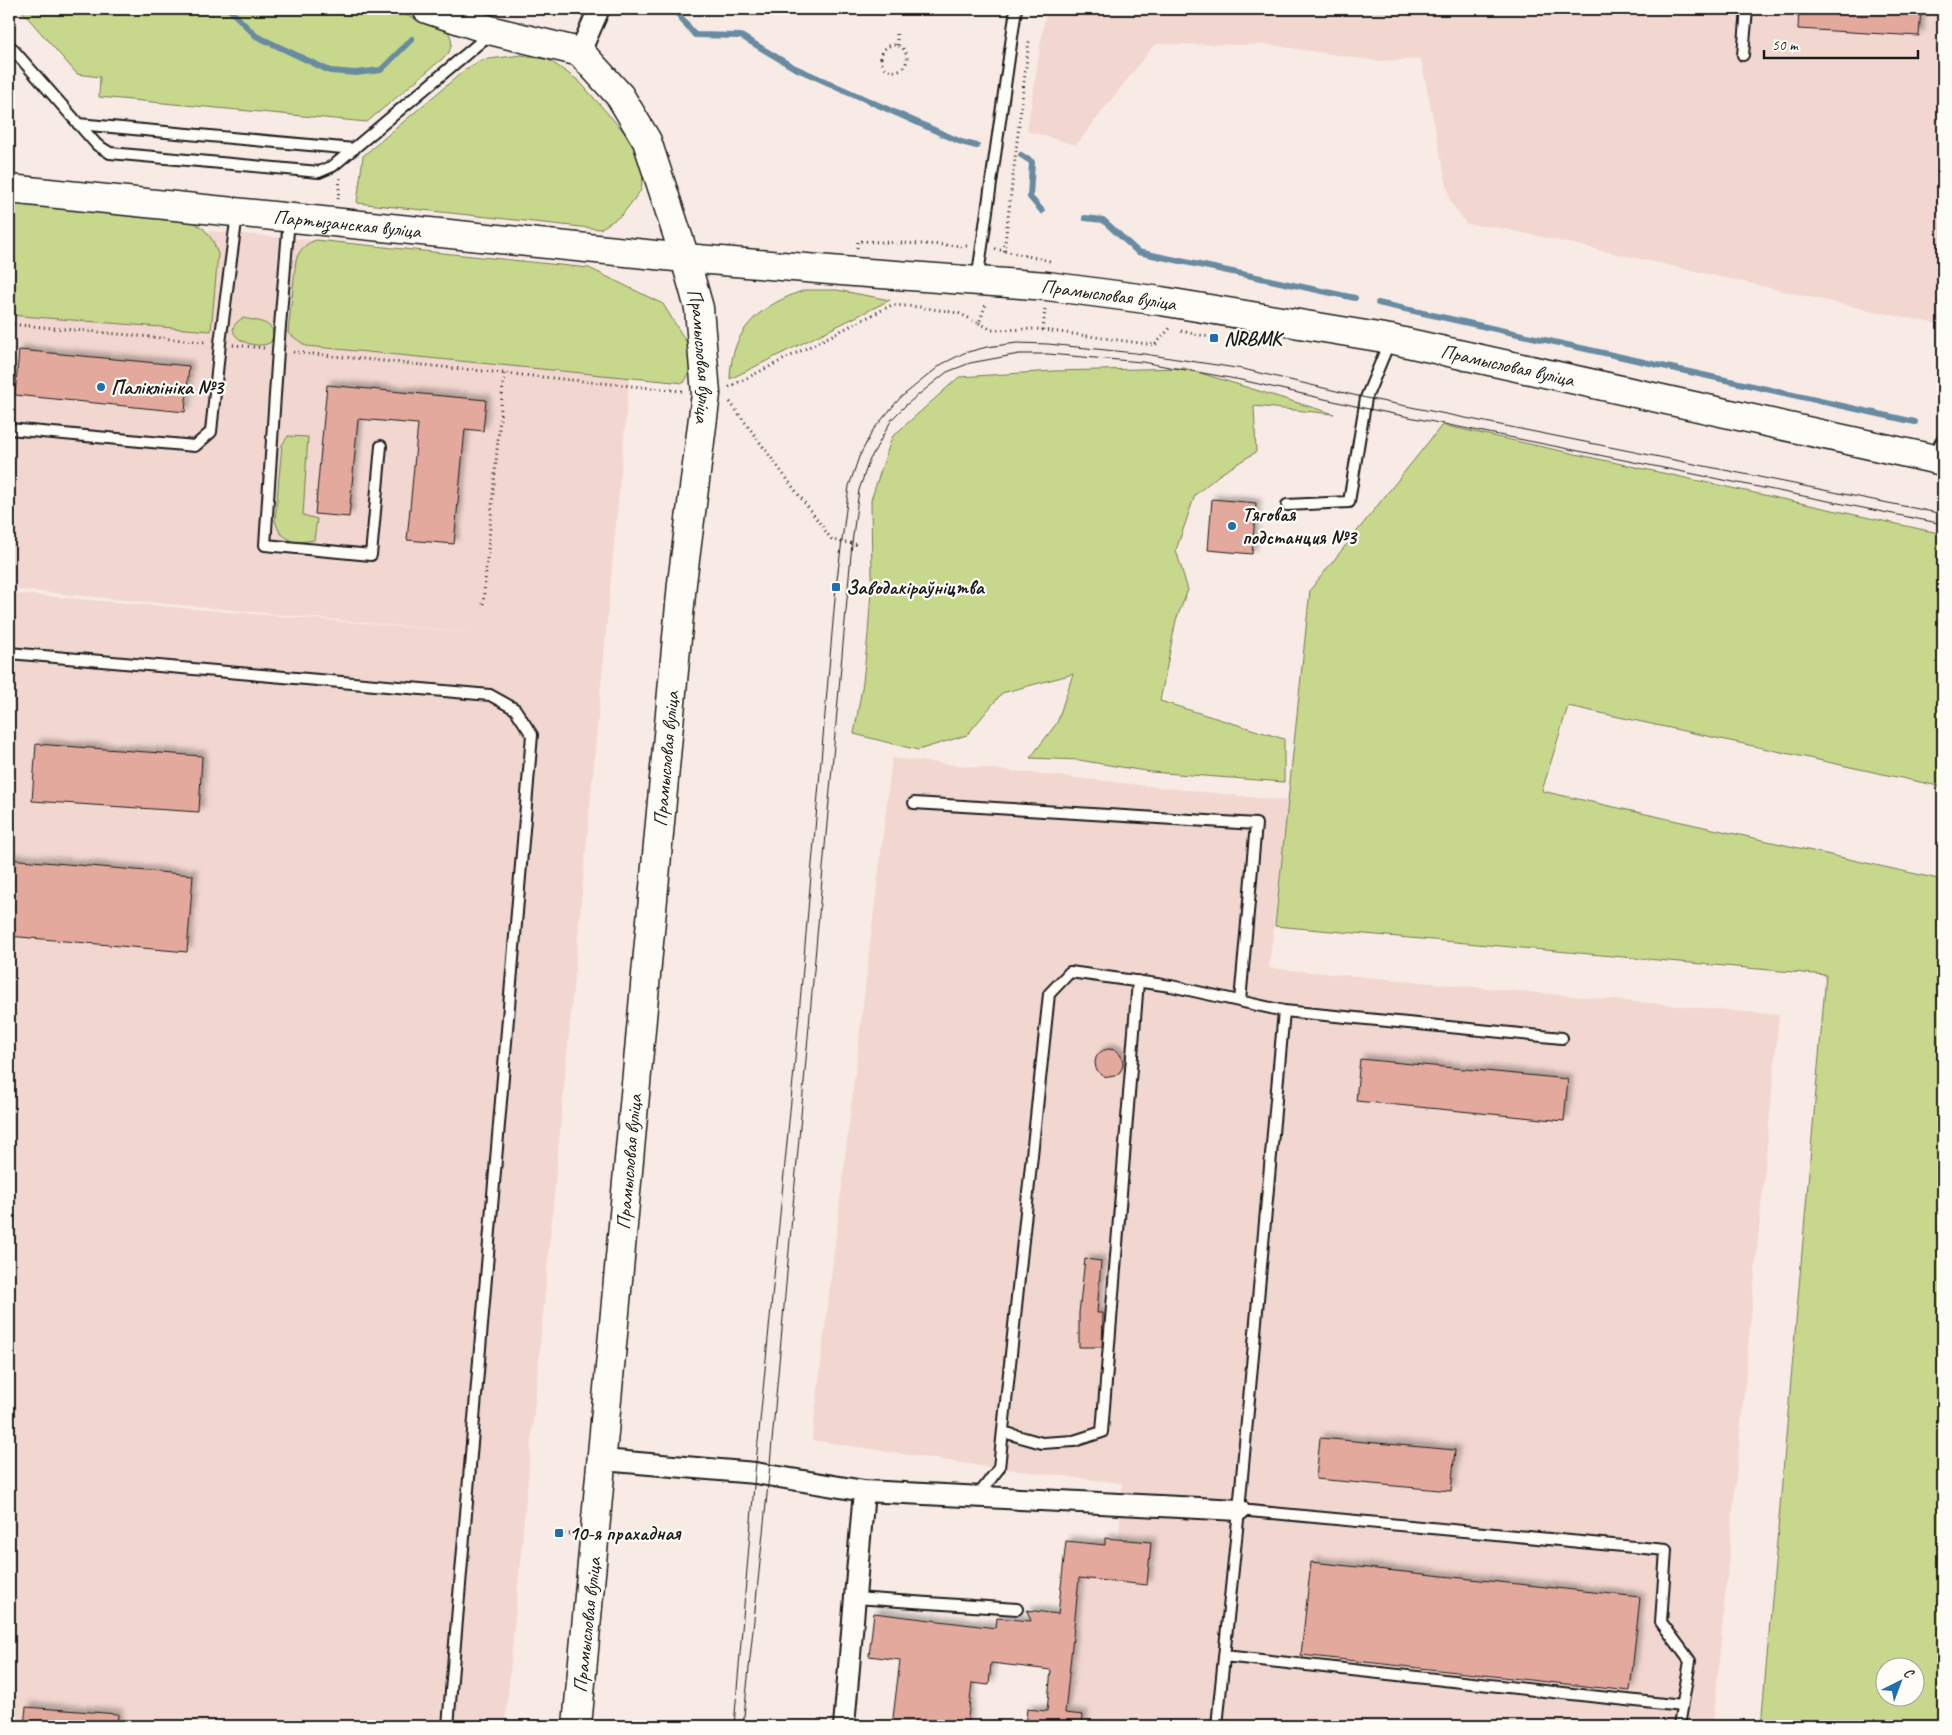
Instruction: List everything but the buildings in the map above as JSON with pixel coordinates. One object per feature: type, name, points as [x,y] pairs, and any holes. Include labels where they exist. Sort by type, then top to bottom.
[{"type":"main road","points":[[427,9],[493,31],[580,52],[620,96],[647,141],[685,258]]},
{"type":"main road","name":"Партызанская вуліца","points":[[9,189],[685,258]]},
{"type":"main road","name":"Прамысловая вуліца","points":[[577,1726],[682,583],[713,392],[700,308],[685,258],[1047,286],[1160,301],[1390,339],[1939,453]]},
{"type":"street","points":[[580,52],[599,9]]},
{"type":"street","points":[[602,1460],[755,1473],[864,1491],[1239,1510]]},
{"type":"street","points":[[844,1726],[864,1491]]},
{"type":"lane","points":[[977,282],[1016,9]]},
{"type":"lane","points":[[1743,55],[1748,9]]},
{"type":"lane","points":[[9,45],[96,145],[110,153],[319,172],[333,166],[354,149],[493,31]]},
{"type":"lane","points":[[78,124],[354,149]]},
{"type":"lane","points":[[9,429],[195,446],[211,432],[220,343],[237,213]]},
{"type":"lane","points":[[289,218],[265,545],[371,555],[381,446]]},
{"type":"lane","points":[[1287,505],[1349,502],[1366,398],[1390,339]]},
{"type":"lane","points":[[9,653],[490,695],[515,709],[532,735],[448,1726]]},
{"type":"lane","points":[[914,803],[1256,824],[1240,1001]]},
{"type":"lane","points":[[978,1497],[999,1468],[1049,994],[1070,972],[1171,986],[1284,1011],[1562,1038]]},
{"type":"lane","points":[[1003,1432],[1042,1442],[1074,1441],[1102,1432],[1138,981]]},
{"type":"lane","points":[[1217,1726],[1239,1510],[1284,1011]]},
{"type":"lane","points":[[1239,1510],[1666,1550],[1661,1622],[1690,1660],[1679,1726]]},
{"type":"lane","points":[[855,1598],[1017,1610]]},
{"type":"lane","points":[[1224,1656],[1682,1706]]},
{"type":"path","points":[[897,33],[897,45]]},
{"type":"path","points":[[1004,251],[1029,38]]},
{"type":"path","points":[[897,45],[905,51],[908,61],[903,69],[892,72],[884,66],[881,56],[886,48],[897,45]]},
{"type":"path","points":[[977,282],[986,306],[980,324]]},
{"type":"path","points":[[9,324],[220,343],[504,374],[713,392],[892,305],[920,307],[958,314],[992,330],[1036,329],[1155,345],[1169,328],[1214,338]]},
{"type":"path","points":[[483,604],[504,374]]},
{"type":"path","points":[[713,392],[832,540],[859,545]]},
{"type":"shaded area","points":[[1046,9],[1943,9],[1943,325],[1501,228],[1466,224],[1450,201],[1421,59],[1376,61],[1271,45],[1155,44],[1076,145],[1027,131]]},
{"type":"shaded area","points":[[9,213],[333,242],[589,268],[636,307],[505,1726],[9,1726],[9,593],[487,634],[9,589]]},
{"type":"shaded area","points":[[892,758],[1288,801],[1269,968],[1779,1015],[1713,1726],[1063,1726],[1083,1543],[1105,1538],[1119,1539],[1122,1483],[988,1467],[812,1440]]},
{"type":"green space","points":[[20,9],[387,9],[446,29],[451,38],[451,47],[448,54],[367,122],[99,97],[100,77],[77,74]]},
{"type":"green space","points":[[521,55],[549,60],[579,81],[631,140],[644,168],[641,190],[622,215],[600,229],[357,203],[363,156],[466,69],[481,60]]},
{"type":"green space","points":[[9,203],[190,220],[204,229],[213,241],[218,254],[211,331],[9,315]]},
{"type":"green space","points":[[316,240],[589,268],[663,304],[687,343],[692,368],[684,383],[306,346],[288,333],[296,260],[303,247]]},
{"type":"green space","points":[[805,290],[837,290],[890,300],[730,379],[736,346],[751,321],[775,303]]},
{"type":"green space","points":[[243,318],[270,326],[273,335],[271,342],[264,345],[256,345],[240,340],[233,330],[236,324]]},
{"type":"green space","points":[[1184,368],[1334,414],[1254,406],[1256,452],[1219,475],[1195,495],[1176,550],[1188,590],[1176,620],[1160,701],[1284,739],[1284,782],[1151,772],[1079,760],[1030,758],[1057,723],[1073,674],[1002,693],[967,735],[918,750],[854,734],[863,682],[868,634],[872,577],[871,500],[892,437],[959,377],[1054,371]]},
{"type":"green space","points":[[1442,425],[1943,534],[1943,787],[1568,706],[1542,791],[1943,880],[1943,1726],[1761,1726],[1826,975],[1275,926],[1310,590]]},
{"type":"green space","points":[[288,436],[308,437],[303,515],[317,519],[314,540],[294,543],[280,533],[275,521],[282,445]]},
{"type":"waterway","points":[[229,9],[256,36],[330,71],[356,73],[381,70],[412,39]]},
{"type":"waterway","points":[[674,9],[695,35],[741,36],[793,67],[961,142],[977,146]]},
{"type":"waterway","points":[[1021,155],[1032,162],[1030,197],[1042,211]]},
{"type":"waterway","points":[[1085,218],[1103,220],[1138,252],[1355,298]]},
{"type":"waterway","points":[[1378,303],[1915,422]]},
{"type":"tram line","points":[[734,1726],[755,1473],[796,1049],[836,587],[849,486],[859,457],[873,430],[900,398],[942,364],[964,353],[987,347],[1017,343],[1048,344],[1144,354],[1243,369],[1366,398],[1943,514]]},
{"type":"tram line","points":[[743,1726],[769,1475],[852,543],[859,490],[869,461],[892,419],[907,404],[947,372],[970,363],[1019,354],[1048,354],[1142,362],[1241,380],[1364,408],[1943,524]]},
{"type":"place","name":"NRBMK","points":[[1214,338]]},
{"type":"place","name":"Паліклініка №3","points":[[101,387]]},
{"type":"place","name":"Тяговая подстанция №3","points":[[1232,526]]},
{"type":"place","name":"Заводакіраўніцтва","points":[[836,587]]},
{"type":"place","name":"10-я прахадная","points":[[559,1533]]}]
